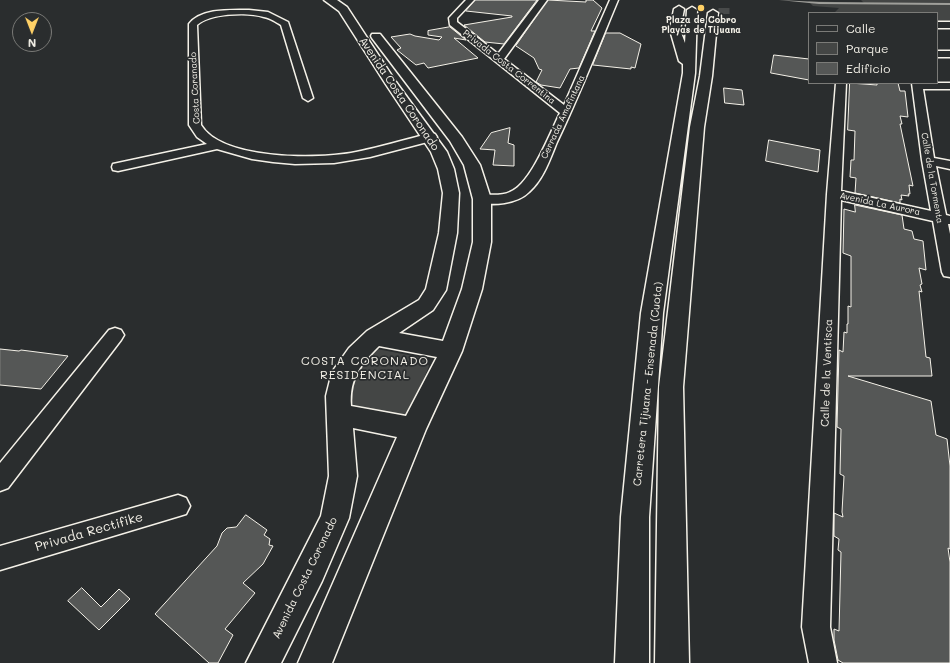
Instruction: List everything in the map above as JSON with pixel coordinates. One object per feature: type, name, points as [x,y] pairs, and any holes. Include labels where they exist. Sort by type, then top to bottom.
[{"type":"main road","name":"Avenida Costa Coronado","points":[[263,663],[311,570],[335,518],[343,476],[338,396],[344,372],[358,354],[375,337],[426,305],[436,290],[448,233],[451,193],[446,169],[439,152],[431,138],[391,83],[343,8],[329,0]]},
{"type":"main road","name":"Carretera Tijuana - Ensenada (Cuota)","points":[[672,663],[671,387],[697,127],[697,75],[686,4]]},
{"type":"main road","name":"Carretera Tijuana - Ensenada (Cuota)","points":[[632,663],[635,517],[652,313],[697,75],[718,11]]},
{"type":"main road","name":"Avenida Costa Coronado","points":[[315,663],[413,429],[451,351],[472,289],[482,242],[482,199],[472,165],[457,140],[377,38],[369,24]]},
{"type":"main road","points":[[938,25],[950,25]]},
{"type":"main road","points":[[697,75],[723,37]]},
{"type":"main road","points":[[391,83],[410,79]]},
{"type":"main road","points":[[375,337],[451,351]]},
{"type":"main road","points":[[339,414],[413,429]]},
{"type":"street","name":"Privada Costa Correntina","points":[[470,0],[452,21],[453,23],[566,112]]},
{"type":"street","points":[[499,59],[543,0]]},
{"type":"street","name":"Cerrada Amafintana","points":[[482,199],[512,197],[524,189],[536,174],[566,112],[614,0]]},
{"type":"street","name":"Costa Coranado","points":[[308,98],[285,24],[265,14],[239,13],[206,15],[195,20],[192,24],[196,125],[201,135],[218,146],[246,154],[273,158],[325,160],[349,157],[431,138]]},
{"type":"street","points":[[938,54],[950,54]]},
{"type":"street","name":"Calle de la Ventisca","points":[[823,663],[816,627],[834,194],[841,84]]},
{"type":"street","points":[[917,85],[950,86]]},
{"type":"street","name":"Calle de la Tormenta","points":[[917,85],[928,160],[944,219],[950,272]]},
{"type":"street","points":[[118,167],[218,146]]},
{"type":"street","points":[[928,160],[950,165]]},
{"type":"street","name":"Avenida La Aurora","points":[[834,194],[944,219]]},
{"type":"street","points":[[0,480],[115,335]]},
{"type":"street","name":"Privada Rectifike","points":[[0,558],[178,506]]},
{"type":"green space","points":[[861,0],[950,0],[950,21],[938,22],[938,12],[835,12],[839,8],[813,6],[808,1],[864,3]]},
{"type":"green space","points":[[377,349],[424,358],[429,366],[411,410],[403,416],[351,403],[351,390],[354,382],[363,366]]},
{"type":"building","points":[[475,0],[537,0],[504,44],[485,42],[464,25],[512,17],[466,11]]},
{"type":"building","points":[[548,0],[586,2],[586,0],[593,0],[602,8],[591,31],[595,31],[579,68],[570,69],[560,88],[541,85],[536,82],[542,70],[539,69],[534,58],[516,46]]},
{"type":"building","points":[[450,27],[466,40],[454,38],[478,58],[428,68],[424,63],[416,65],[397,50],[401,48],[391,37],[410,34],[439,40],[442,37],[428,35],[428,31]]},
{"type":"building","points":[[606,33],[620,33],[641,44],[635,68],[631,67],[631,69],[593,65]]},
{"type":"building","points":[[774,55],[808,59],[808,80],[771,73]]},
{"type":"building","points":[[850,84],[898,84],[900,91],[905,91],[908,117],[900,116],[902,124],[900,124],[913,186],[909,185],[909,196],[901,195],[902,200],[900,199],[900,203],[855,193],[856,178],[850,177],[851,160],[854,160],[855,131],[848,130]]},
{"type":"building","points":[[724,88],[742,90],[744,105],[725,103]]},
{"type":"building","points":[[510,128],[508,143],[514,145],[514,166],[493,165],[495,150],[480,149],[491,133]]},
{"type":"building","points":[[769,140],[820,150],[818,172],[766,161]]},
{"type":"building","points":[[855,205],[902,215],[904,229],[912,231],[914,239],[923,241],[926,270],[919,268],[922,292],[919,291],[926,357],[930,358],[932,376],[848,376],[931,401],[936,435],[947,439],[950,466],[950,549],[948,548],[950,562],[950,663],[843,663],[838,660],[834,640],[834,629],[839,631],[841,552],[838,550],[839,539],[834,536],[834,513],[843,517],[844,476],[840,474],[841,429],[837,427],[839,350],[843,352],[844,332],[847,333],[848,324],[848,306],[851,307],[851,256],[843,253],[844,209],[855,212]]},
{"type":"building","points":[[0,349],[68,356],[41,389],[0,385]]},
{"type":"building","points":[[246,515],[267,530],[264,535],[270,539],[269,545],[273,546],[263,564],[243,583],[255,593],[225,629],[233,635],[218,663],[209,663],[155,614],[217,546],[222,533],[227,528],[236,527]]},
{"type":"building","points":[[82,588],[101,607],[119,589],[130,599],[99,630],[68,601]]},
{"type":"waterway","points":[[780,0],[819,3],[950,4]]},
{"type":"tunnel","points":[[724,8],[724,14]]},
{"type":"place","name":"Plaza de Cobro Playas de Tijuana","points":[[701,8]]},
{"type":"district","name":"COSTA CORONADO RESIDENCIAL","points":[[365,368]]}]
